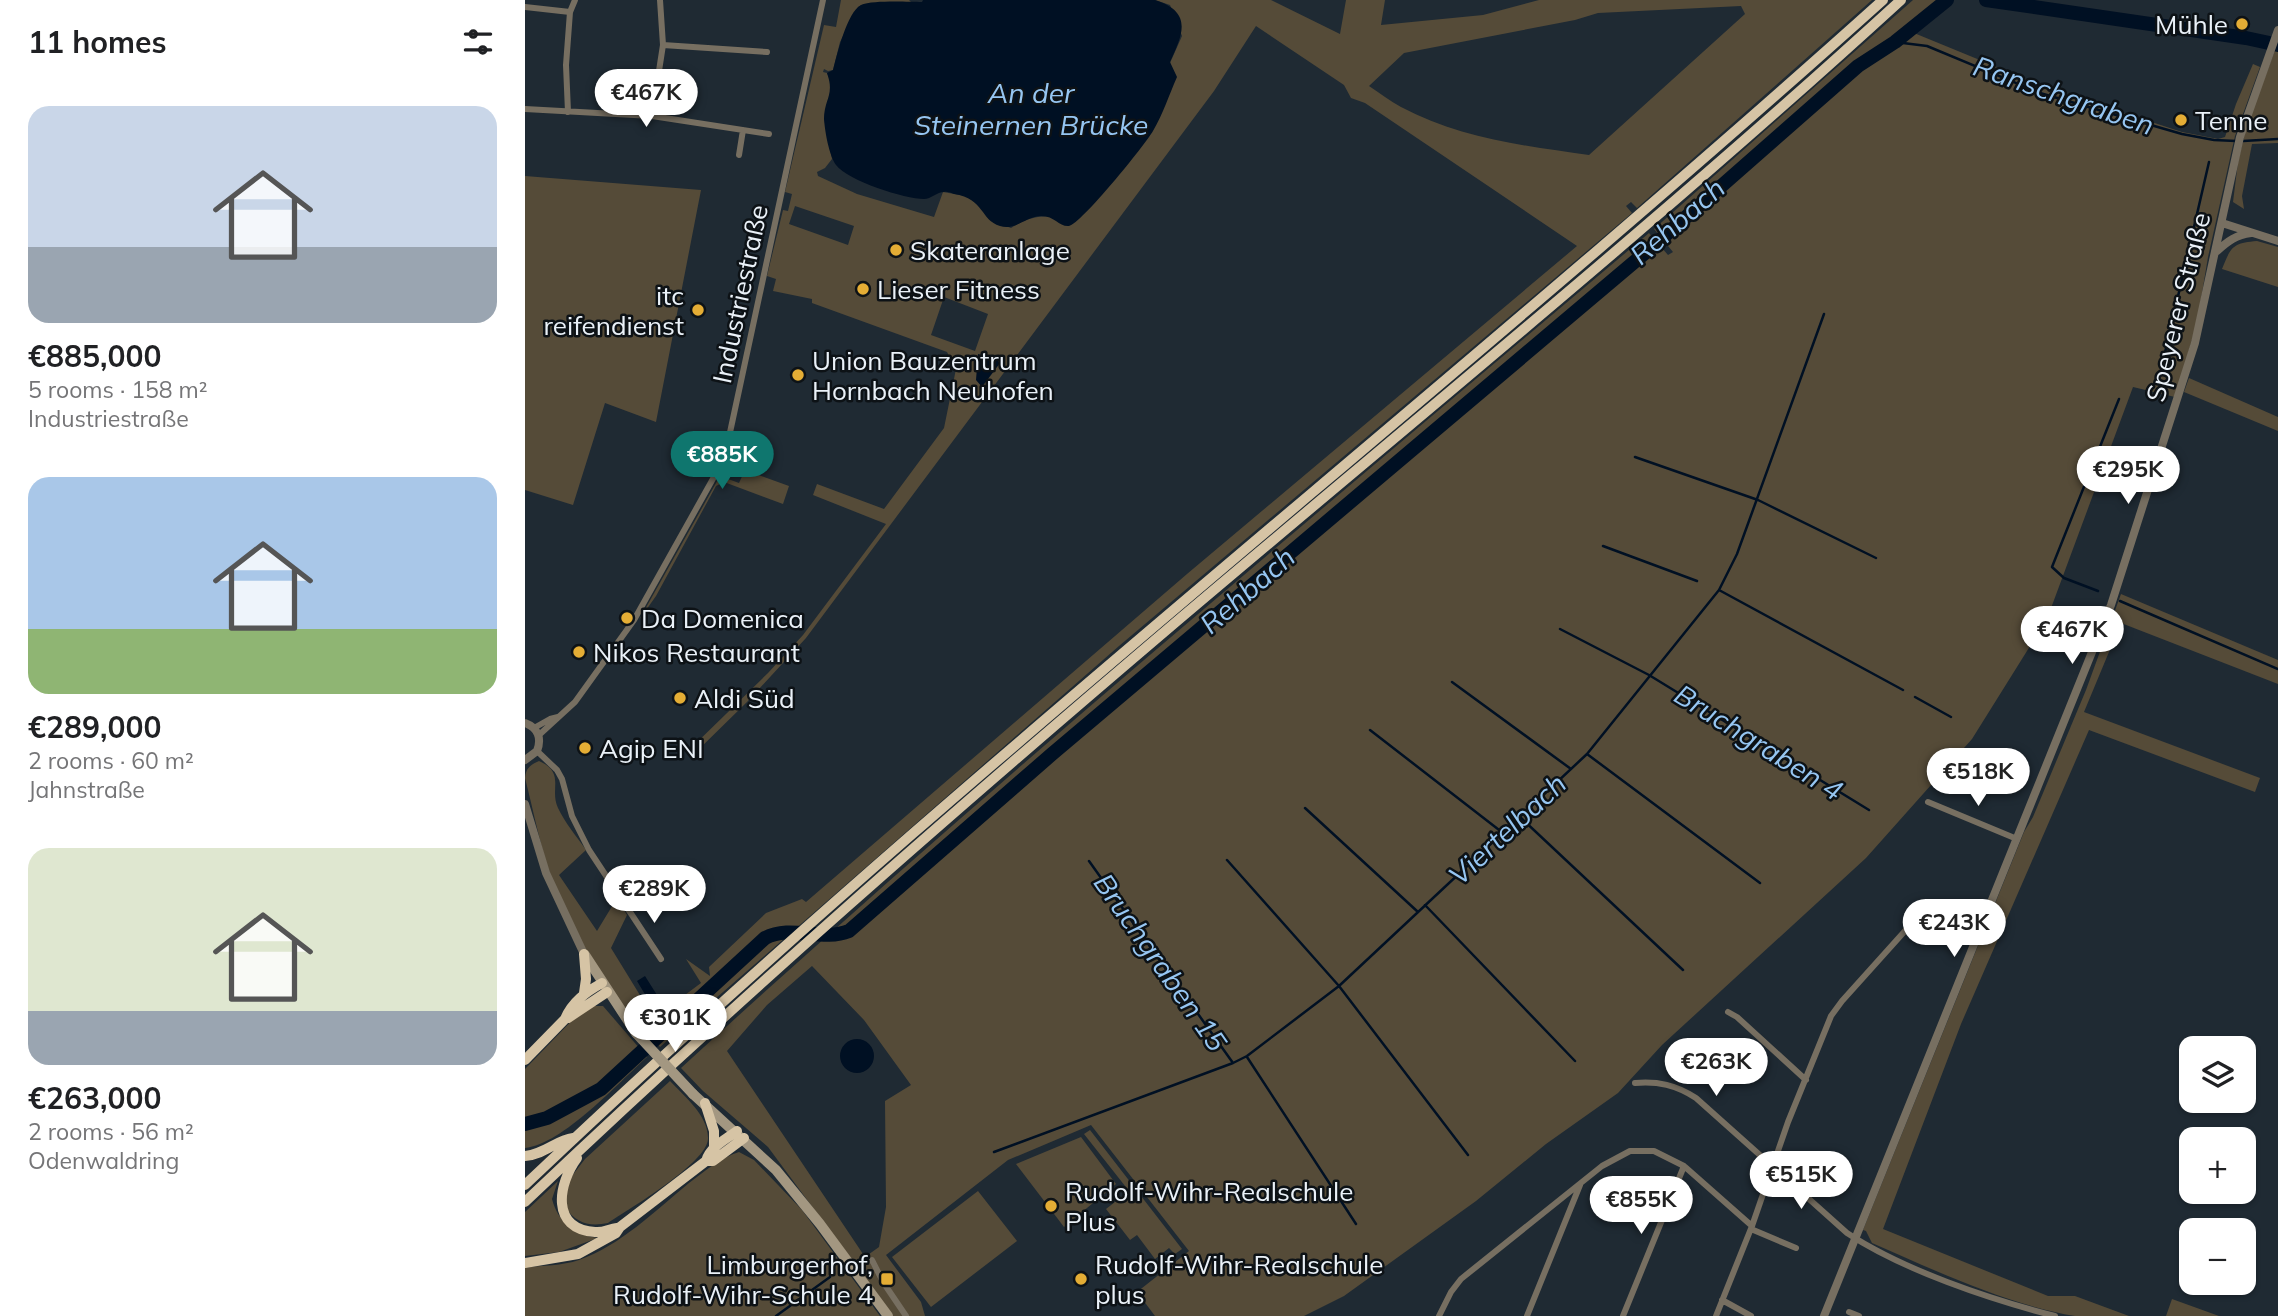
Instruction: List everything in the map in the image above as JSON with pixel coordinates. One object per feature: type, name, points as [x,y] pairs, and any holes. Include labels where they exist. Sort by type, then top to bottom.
[{"type":"highway","points":[[525,1185],[807,926],[1155,625],[1711,154],[1883,0]]},
{"type":"highway","points":[[525,1202],[824,927],[1176,622],[1652,221],[1901,0]]},
{"type":"highway","points":[[525,1060],[565,1019],[584,993],[585,954]]},
{"type":"highway","points":[[584,993],[604,987]]},
{"type":"highway","points":[[565,1019],[573,1016],[604,987]]},
{"type":"highway","points":[[705,1103],[714,1131],[714,1148]]},
{"type":"highway","points":[[525,1263],[578,1254],[616,1233],[620,1227],[706,1161],[714,1148],[741,1135]]},
{"type":"highway","points":[[706,1161],[713,1161],[741,1135]]},
{"type":"highway","points":[[525,1156],[550,1149],[563,1139],[576,1137]]},
{"type":"highway","points":[[590,1140],[570,1167],[563,1182],[561,1192],[564,1212],[577,1227],[587,1231],[598,1233],[620,1227]]},
{"type":"main road","points":[[585,954],[604,987],[636,1032],[693,1094],[741,1135],[791,1187],[888,1316]]},
{"type":"street","points":[[568,112],[566,65],[570,12],[575,0]]},
{"type":"street","points":[[652,116],[663,45],[660,0]]},
{"type":"street","name":"Industriestraße","points":[[537,731],[575,702],[634,620],[722,460],[823,0]]},
{"type":"street","points":[[525,8],[570,12]]},
{"type":"street","name":"Speyerer Straße","points":[[1824,1316],[2111,605],[2195,344],[2237,148],[2277,32]]},
{"type":"street","points":[[663,45],[767,52]]},
{"type":"street","points":[[525,109],[652,116],[769,134]]},
{"type":"street","points":[[739,155],[743,130]]},
{"type":"street","points":[[2223,223],[2278,241]]},
{"type":"street","points":[[2216,253],[2239,235],[2253,233]]},
{"type":"street","points":[[525,723],[537,731],[537,751],[557,770],[562,779],[572,816],[589,850],[660,959]]},
{"type":"street","points":[[525,760],[537,751]]},
{"type":"street","points":[[1928,802],[2017,839]]},
{"type":"street","points":[[525,804],[546,873],[585,954]]},
{"type":"street","points":[[1716,1316],[1751,1228],[1788,1122],[1831,1016],[1842,1000],[1913,922],[1915,914]]},
{"type":"street","points":[[1728,1012],[1737,1017],[1806,1080]]},
{"type":"street","points":[[1635,1083],[1655,1082],[1685,1091],[1696,1098],[1855,1239],[1867,1246],[1957,1285],[2055,1316]]},
{"type":"street","points":[[1439,1316],[1461,1279],[1611,1159],[1630,1151],[1654,1152],[1685,1166],[1751,1228],[1796,1248]]},
{"type":"street","points":[[1623,1316],[1685,1166]]},
{"type":"street","points":[[1527,1316],[1580,1184]]},
{"type":"street","points":[[854,1269],[872,1260],[906,1316]]},
{"type":"street","points":[[1723,1300],[1751,1316]]},
{"type":"street","points":[[1849,1312],[1859,1316]]},
{"type":"shaded area","points":[[841,0],[911,2],[864,4],[858,7],[840,42],[833,70],[824,69],[823,72],[827,73],[832,86],[824,118],[832,159],[825,168],[817,172],[818,176],[857,194],[934,217],[943,192],[966,196],[980,205],[990,220],[1011,228],[1031,218],[1054,217],[1170,63],[1182,36],[1170,5],[1155,0],[1271,0],[1340,34],[1346,0],[1385,0],[1381,25],[1483,15],[1539,0],[1872,0],[1637,208],[1631,202],[1626,206],[1632,213],[1119,646],[660,1047],[638,1022],[636,1024],[613,991],[579,938],[561,902],[545,858],[525,778],[531,766],[539,761],[552,771],[555,776],[558,808],[586,850],[559,875],[597,931],[617,898],[627,915],[611,948],[654,1018],[701,983],[686,959],[710,976],[709,967],[766,913],[802,899],[806,902],[1187,574],[1577,246],[1365,103],[1351,98],[1344,85],[1256,26],[1214,91],[806,638],[691,757],[689,750],[803,635],[886,524],[813,495],[817,484],[884,509],[944,428],[956,369],[947,352],[812,303],[812,299],[773,291],[776,279],[767,276],[783,210],[788,211],[792,194],[785,192],[824,25],[836,27]],"holes":[[[1741,6],[1745,14],[1589,155],[1493,139],[1446,126],[1401,107],[1369,86],[1404,53],[1575,20],[1598,13]],[[795,206],[854,226],[848,245],[789,224]],[[944,297],[988,314],[975,351],[931,335]]]},
{"type":"shaded area","points":[[1913,0],[1953,0],[1914,33],[2048,88],[2182,132],[2218,139],[2225,137],[2253,64],[2260,67],[2235,136],[2208,257],[2197,323],[2175,397],[2133,387],[2047,619],[1972,739],[1866,858],[1662,1045],[1618,1093],[1546,1144],[1476,1201],[1344,1296],[1304,1316],[1155,1316],[1137,1292],[1189,1251],[1091,1125],[1008,1160],[886,1255],[921,1302],[925,1316],[893,1316],[768,1147],[703,1091],[681,1068],[1040,750],[1649,233],[1668,255],[1673,252],[1654,229]],"holes":[[[812,966],[864,1020],[911,1085],[885,1101],[886,1207],[879,1247],[865,1257],[727,1051],[767,1005]]]},
{"type":"shaded area","points":[[2278,42],[2278,143],[2252,144],[2242,196],[2244,209],[2233,202],[2238,162],[2246,128]]},
{"type":"shaded area","points":[[525,176],[701,190],[656,422],[605,403],[573,505],[525,490]]},
{"type":"shaded area","points":[[2257,241],[2278,247],[2278,287],[2222,269],[2233,247]]},
{"type":"shaded area","points":[[2189,378],[2278,417],[2278,431],[2184,392]]},
{"type":"shaded area","points":[[745,470],[789,486],[783,504],[724,482],[716,486],[656,596],[639,620],[720,476],[739,483]]},
{"type":"shaded area","points":[[2121,594],[2278,660],[2278,684],[2121,623],[2084,712],[2260,778],[2255,792],[2089,730],[1961,1024],[1883,1229],[2048,1296],[2075,1296],[2129,1316],[2075,1316],[2024,1304],[1946,1275],[1872,1243],[1863,1230],[2024,832],[2033,817],[2086,690]]},
{"type":"shaded area","points":[[1935,912],[1961,929],[1955,943],[1949,941],[1927,921]]},
{"type":"shaded area","points":[[593,1006],[603,1006],[647,1057],[573,1124],[540,1144],[525,1148],[525,1069],[581,1011]]},
{"type":"shaded area","points":[[670,1081],[695,1107],[704,1122],[708,1139],[704,1149],[665,1185],[608,1223],[589,1224],[578,1220],[565,1207],[568,1181],[585,1159]]},
{"type":"shaded area","points":[[1090,1130],[1182,1249],[1175,1254],[1169,1248],[1155,1259],[1137,1235],[1130,1240],[1106,1209],[1129,1191],[1084,1134]]},
{"type":"shaded area","points":[[1081,1137],[1116,1184],[1064,1227],[1016,1164]]},
{"type":"shaded area","points":[[739,1152],[754,1160],[802,1210],[880,1316],[525,1316],[525,1268],[572,1262],[609,1246],[689,1183],[725,1158]]},
{"type":"shaded area","points":[[558,1181],[552,1199],[558,1214],[575,1230],[598,1238],[559,1252],[525,1256],[525,1212]]},
{"type":"shaded area","points":[[978,1191],[1017,1241],[931,1307],[892,1257]]},
{"type":"shaded area","points":[[2172,1299],[2219,1316],[2166,1316]]},
{"type":"water","name":"An der Steinernen Brücke","points":[[923,0],[1155,0],[1167,5],[1180,18],[1181,33],[1170,62],[1177,77],[1157,125],[1126,167],[1076,222],[1065,226],[1049,217],[1040,216],[1010,227],[1000,226],[964,197],[946,192],[924,199],[904,196],[864,183],[836,165],[829,149],[825,124],[824,112],[830,92],[827,73],[833,70],[851,16],[866,3]]},
{"type":"water","points":[[978,354],[1000,363],[982,387],[976,380]]},
{"type":"water","points":[[645,976],[666,1005],[655,1011],[637,981]]},
{"type":"water","points":[[857,1039],[869,1044],[874,1056],[869,1068],[857,1073],[845,1068],[840,1056],[845,1044]]},
{"type":"waterway","name":"Rehbach","points":[[525,1124],[547,1118],[601,1089],[765,938],[785,933],[828,935],[849,931],[1052,754],[1652,247],[1858,66],[1895,42],[1947,0]]},
{"type":"waterway","name":"Rehbach","points":[[1986,0],[2278,45]]},
{"type":"waterway","name":"Ranschgraben","points":[[1895,42],[1927,46],[2040,93],[2182,134],[2236,141]]},
{"type":"waterway","name":"Ranschgraben","points":[[2243,141],[2278,139]]},
{"type":"waterway","points":[[2161,370],[2209,162]]},
{"type":"waterway","name":"Viertelbach","points":[[994,1152],[1247,1056],[1339,986],[1587,754],[1719,590],[1737,554],[1824,314]]},
{"type":"waterway","points":[[2098,591],[2064,578],[2052,567],[2119,399]]},
{"type":"waterway","name":"Viertelbach","points":[[1635,457],[1758,500],[1876,558]]},
{"type":"waterway","points":[[1603,546],[1697,581]]},
{"type":"waterway","points":[[1719,590],[1903,690]]},
{"type":"waterway","points":[[2120,601],[2278,669]]},
{"type":"waterway","name":"Bruchgraben 4","points":[[1560,629],[1649,675],[1869,810]]},
{"type":"waterway","points":[[1452,682],[1571,769]]},
{"type":"waterway","points":[[1915,697],[1951,717]]},
{"type":"waterway","points":[[1370,730],[1503,833]]},
{"type":"waterway","points":[[1587,754],[1760,883]]},
{"type":"waterway","points":[[1305,808],[1418,912]]},
{"type":"waterway","points":[[1520,817],[1683,970]]},
{"type":"waterway","points":[[1227,860],[1339,986],[1468,1155]]},
{"type":"waterway","name":"Bruchgraben 15","points":[[1089,861],[1233,1063]]},
{"type":"waterway","points":[[1425,905],[1575,1061]]},
{"type":"waterway","points":[[1247,1057],[1356,1224]]},
{"type":"waterway","name":"Viertelbach","points":[[776,1316],[830,1277]]},
{"type":"place","name":"Mühle","points":[[2242,24]]},
{"type":"place","name":"Tenne","points":[[2181,120]]},
{"type":"place","name":"Skateranlage","points":[[896,250]]},
{"type":"place","name":"Lieser Fitness","points":[[863,289]]},
{"type":"place","name":"itc reifendienst","points":[[698,310]]},
{"type":"place","name":"Union Bauzentrum Hornbach Neuhofen","points":[[798,375]]},
{"type":"place","name":"Da Domenica","points":[[627,618]]},
{"type":"place","name":"Nikos Restaurant","points":[[579,652]]},
{"type":"place","name":"Aldi Süd","points":[[680,698]]},
{"type":"place","name":"Agip ENI","points":[[585,748]]},
{"type":"place","name":"Rudolf-Wihr-Realschule Plus","points":[[1051,1206]]},
{"type":"place","name":"Limburgerhof, Rudolf-Wihr-Schule 4","points":[[887,1279]]},
{"type":"place","name":"Rudolf-Wihr-Realschule plus","points":[[1081,1279]]}]
